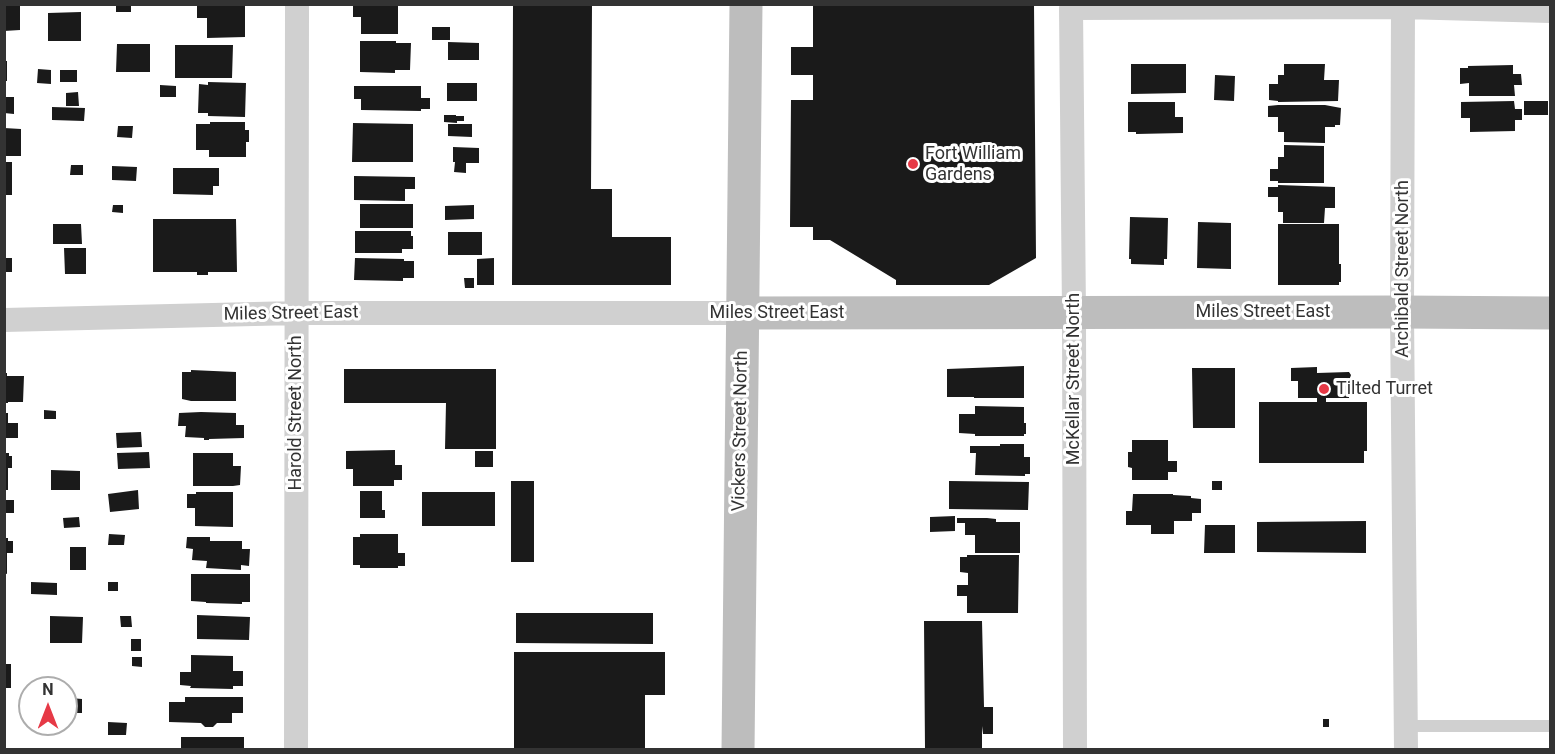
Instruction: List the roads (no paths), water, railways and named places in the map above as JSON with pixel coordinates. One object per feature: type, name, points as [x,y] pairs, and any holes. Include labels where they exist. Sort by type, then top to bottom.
[{"type":"street","name":"Harold Street North","points":[[296,750],[297,4]]},
{"type":"street","name":"Vickers Street North","points":[[738,750],[746,4]]},
{"type":"street","name":"McKellar Street North","points":[[1074,750],[1071,8],[1403,6]]},
{"type":"street","points":[[1403,6],[1551,11]]},
{"type":"street","name":"Archibald Street North","points":[[1403,6],[1402,312],[1406,750]]},
{"type":"street","name":"Miles Street East","points":[[4,320],[296,313],[1551,313]]},
{"type":"lane","points":[[1406,726],[1551,726]]},
{"type":"place","name":"Fort William Gardens","points":[[913,164]]},
{"type":"place","name":"Tilted Turret","points":[[1324,389]]}]
